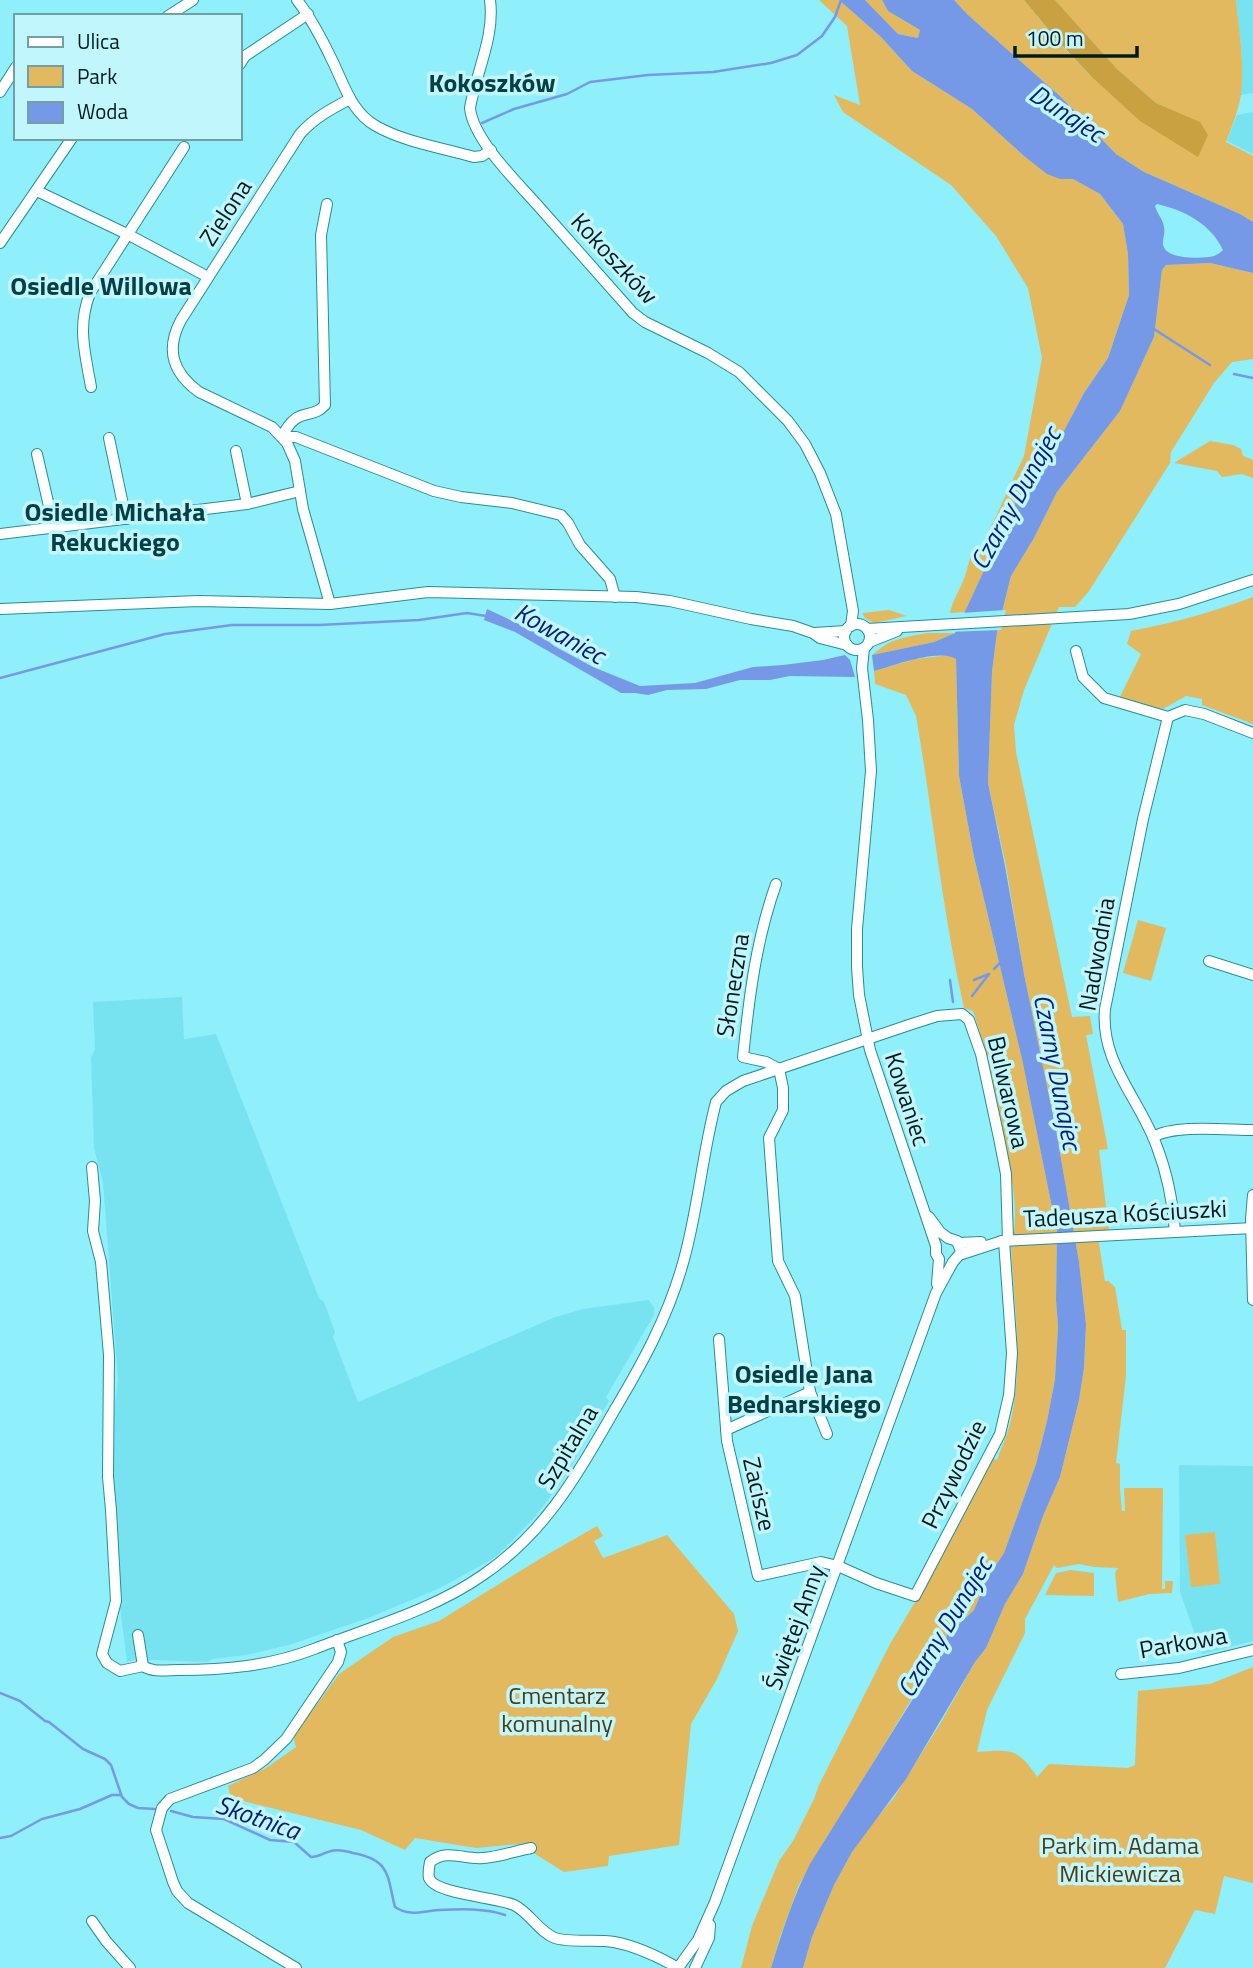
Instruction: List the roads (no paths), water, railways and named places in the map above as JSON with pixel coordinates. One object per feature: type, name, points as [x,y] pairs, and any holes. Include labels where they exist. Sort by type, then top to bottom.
[{"type":"street","points":[[171,14],[193,0]]},
{"type":"street","points":[[297,0],[308,14],[350,99],[368,121],[392,133],[474,157],[482,156],[491,150]]},
{"type":"street","name":"Kokoszków","points":[[490,0],[490,31],[470,108],[472,120],[508,172],[633,313],[645,322],[724,362],[759,391],[788,421],[814,459],[834,506],[856,628]]},
{"type":"street","points":[[242,61],[245,56],[308,14]]},
{"type":"street","points":[[0,92],[14,70]]},
{"type":"street","name":"Zielona","points":[[350,99],[323,113],[300,134],[177,327],[172,349],[175,365],[184,380],[199,392],[261,421],[282,437],[296,437],[434,491],[512,503],[561,515],[580,545],[610,579],[615,597]]},
{"type":"street","points":[[0,243],[71,140]]},
{"type":"street","points":[[91,387],[82,322],[90,293],[184,147]]},
{"type":"street","points":[[37,191],[208,277]]},
{"type":"street","points":[[327,204],[321,235],[325,405],[321,410],[301,415],[289,423],[282,437],[292,451],[295,461],[300,491],[330,604]]},
{"type":"street","points":[[109,438],[126,519]]},
{"type":"street","points":[[236,451],[247,504]]},
{"type":"street","points":[[37,454],[54,527]]},
{"type":"street","points":[[0,534],[247,504],[300,491]]},
{"type":"street","points":[[813,633],[856,628],[903,628],[1129,614],[1161,608],[1253,580]]},
{"type":"street","points":[[0,609],[198,601],[330,604],[428,592],[670,601],[793,626],[858,650],[903,628]]},
{"type":"street","points":[[856,628],[869,635],[867,645]]},
{"type":"street","points":[[849,647],[844,637],[856,628]]},
{"type":"street","name":"Kowaniec","points":[[867,645],[862,674],[871,771],[858,919],[856,967],[859,995],[867,1040],[936,1246]]},
{"type":"street","name":"Kowaniec","points":[[849,647],[862,674]]},
{"type":"street","points":[[1076,651],[1083,677],[1104,698],[1168,717],[1185,710],[1204,714],[1253,733]]},
{"type":"street","name":"Nadwodnia","points":[[1168,717],[1141,832],[1104,1023],[1113,1062],[1153,1137],[1165,1175],[1175,1231]]},
{"type":"street","name":"Słoneczna","points":[[776,884],[764,917],[748,1004],[743,1057],[766,1062],[779,1069]]},
{"type":"street","points":[[1209,961],[1253,975]]},
{"type":"street","name":"Bulwarowa","points":[[867,1040],[937,1016],[962,1014],[969,1020],[986,1070],[1006,1174],[1005,1241]]},
{"type":"street","name":"Szpitalna","points":[[92,1167],[95,1200],[93,1231],[101,1262],[109,1355],[107,1477],[116,1601],[102,1654],[107,1663],[120,1671],[143,1666],[153,1670],[247,1667],[286,1659],[441,1600],[468,1585],[514,1552],[552,1511],[573,1482],[644,1358],[671,1301],[684,1260],[716,1102],[732,1087],[867,1040]]},
{"type":"street","points":[[779,1069],[783,1088],[783,1110],[769,1138],[778,1261],[795,1296],[810,1392],[827,1434]]},
{"type":"street","points":[[1153,1137],[1165,1132],[1253,1130]]},
{"type":"street","points":[[1253,1195],[1253,1300]]},
{"type":"street","name":"Kowaniec","points":[[922,1207],[936,1227],[953,1240]]},
{"type":"street","name":"Tadeusza Kościuszki","points":[[953,1240],[1005,1241],[1252,1228]]},
{"type":"street","points":[[941,1240],[953,1240],[960,1249],[956,1258],[946,1262],[939,1259],[936,1246],[941,1240]]},
{"type":"street","name":"Tadeusza Kościuszki","points":[[956,1258],[1005,1241]]},
{"type":"street","name":"Przywodzie","points":[[838,1566],[915,1596],[1000,1434],[1009,1395],[1012,1353],[1005,1241]]},
{"type":"street","name":"Świętej Anny","points":[[678,1968],[707,1922],[936,1293],[956,1258]]},
{"type":"street","name":"Świętej Anny","points":[[936,1293],[939,1259]]},
{"type":"street","name":"Zacisze","points":[[719,1339],[727,1441],[758,1576],[821,1562],[838,1566]]},
{"type":"street","points":[[726,1430],[810,1392]]},
{"type":"street","points":[[138,1635],[143,1666]]},
{"type":"street","points":[[296,1968],[188,1903],[173,1882],[156,1830],[162,1808],[170,1799],[253,1768],[286,1739],[338,1662],[341,1652],[337,1640]]},
{"type":"street","name":"Parkowa","points":[[1121,1674],[1178,1668],[1253,1650]]},
{"type":"street","points":[[531,1847],[481,1859],[449,1854],[435,1857],[430,1862],[428,1876],[434,1885],[445,1890],[515,1906],[556,1939],[614,1942],[657,1956],[678,1968]]},
{"type":"street","points":[[92,1920],[130,1968]]},
{"type":"street","points":[[695,1968],[710,1932],[707,1922]]},
{"type":"water","name":"Dunajec","points":[[839,0],[865,0],[898,34],[918,38],[920,30],[888,11],[882,0],[954,0],[1061,97],[1116,154],[1144,172],[1253,222],[1253,273],[1210,263],[1166,265],[1162,270],[1154,337],[1120,411],[1057,492],[1011,576],[997,632],[992,672],[988,783],[1079,1262],[1086,1324],[1079,1400],[1060,1477],[1023,1574],[1005,1604],[986,1648],[906,1779],[852,1852],[834,1885],[812,1937],[803,1968],[771,1968],[793,1902],[810,1864],[916,1694],[946,1642],[947,1631],[974,1610],[988,1577],[1004,1553],[1036,1464],[1055,1379],[1058,1326],[1057,1232],[1022,1059],[974,857],[959,776],[956,659],[948,656],[928,657],[874,671],[872,655],[934,642],[955,633],[1019,495],[1042,458],[1057,444],[1084,393],[1108,358],[1129,295],[1128,254],[1123,224],[1100,194],[1073,179],[1060,179],[1047,174],[972,109],[912,71],[881,37]],"holes":[[[1157,204],[1187,214],[1204,226],[1223,250],[1214,256],[1203,258],[1168,252],[1163,244],[1163,224],[1155,206]]]},
{"type":"water","points":[[487,609],[538,633],[554,646],[593,667],[640,686],[695,683],[753,667],[823,660],[845,655],[850,660],[855,677],[790,676],[770,680],[740,680],[706,689],[667,690],[648,695],[621,693],[515,632],[484,620]]},
{"type":"waterway","points":[[482,123],[514,109],[567,94],[590,82],[648,75],[713,72],[771,63],[797,55],[822,36],[835,17],[841,0]]},
{"type":"waterway","points":[[1154,329],[1210,365]]},
{"type":"waterway","points":[[1234,374],[1253,378]]},
{"type":"waterway","name":"Kowaniec","points":[[0,678],[165,634],[232,625],[319,625],[419,620],[467,613],[486,616]]},
{"type":"waterway","points":[[994,969],[1001,962]]},
{"type":"waterway","points":[[974,980],[989,974]]},
{"type":"waterway","points":[[972,996],[989,974]]},
{"type":"waterway","points":[[950,980],[953,1002]]},
{"type":"waterway","name":"Skotnica","points":[[0,1693],[20,1701],[83,1749],[105,1759],[111,1765],[122,1797],[129,1804],[138,1808],[155,1809]]},
{"type":"waterway","points":[[0,1838],[11,1836],[42,1819],[80,1809],[112,1795],[121,1795]]},
{"type":"waterway","name":"Skotnica","points":[[171,1811],[193,1817],[224,1819],[270,1840],[294,1842],[311,1857],[336,1850],[365,1856],[381,1865],[388,1878],[395,1907],[406,1912],[472,1910],[505,1915]]},
{"type":"district","name":"Kokoszków","points":[[492,82]]},
{"type":"district","name":"Osiedle Willowa","points":[[101,285]]},
{"type":"district","name":"Osiedle Michała Rekuckiego","points":[[115,526]]},
{"type":"district","name":"Osiedle Jana Bednarskiego","points":[[804,1388]]},
{"type":"water label","name":"Czarny Dunajec","points":[[1015,498]]},
{"type":"water label","name":"Czarny Dunajec","points":[[1058,1072]]},
{"type":"water label","name":"Czarny Dunajec","points":[[944,1627]]},
{"type":"park label","name":"Cmentarz komunalny","points":[[557,1709]]},
{"type":"park label","name":"Park im. Adama Mickiewicza","points":[[1120,1859]]}]
